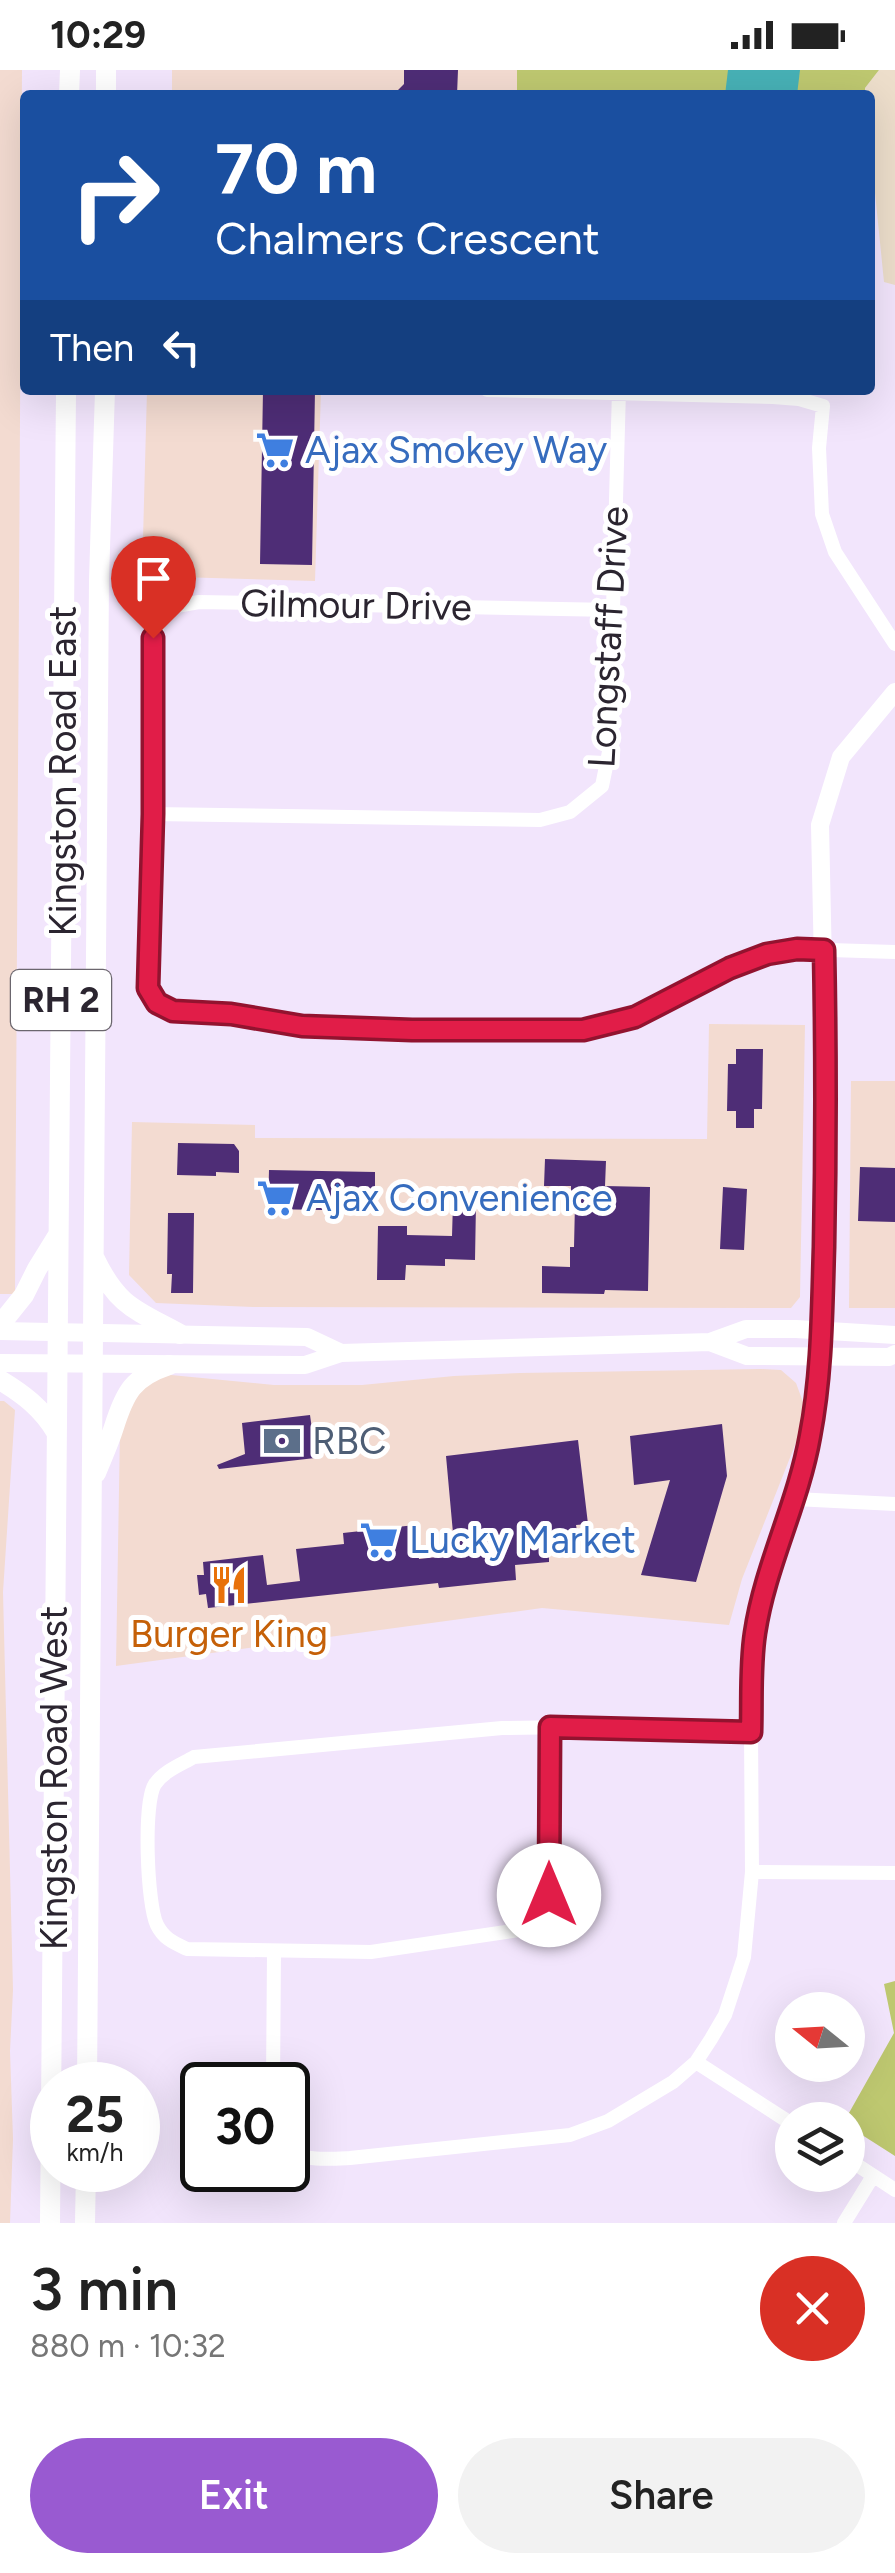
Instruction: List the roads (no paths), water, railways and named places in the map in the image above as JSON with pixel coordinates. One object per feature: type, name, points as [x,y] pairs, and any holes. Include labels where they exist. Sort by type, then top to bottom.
[{"type":"main road","name":"Kingston Road East","points":[[58,1332],[66,395]]},
{"type":"main road","name":"Kingston Road East","points":[[94,1332],[99,580],[105,395]]},
{"type":"main road","points":[[820,1358],[826,1151],[820,825],[841,756],[895,692]]},
{"type":"main road","points":[[0,1328],[60,1234]]},
{"type":"main road","points":[[94,1258],[106,1282],[128,1306],[180,1334]]},
{"type":"main road","points":[[0,1328],[307,1337],[341,1353]]},
{"type":"main road","points":[[0,1362],[305,1364],[341,1353],[710,1342],[746,1329],[895,1334]]},
{"type":"main road","name":"Kingston Road West","points":[[50,2223],[58,1332]]},
{"type":"main road","name":"Kingston Road West","points":[[86,2062],[94,1332]]},
{"type":"main road","points":[[710,1342],[747,1356],[895,1354]]},
{"type":"main road","points":[[92,1484],[126,1395],[149,1372],[170,1365]]},
{"type":"main road","points":[[0,1380],[32,1402],[56,1432]]},
{"type":"main road","points":[[85,2223],[86,2192]]},
{"type":"street","name":"Longstaff Drive","points":[[153,814],[540,820],[570,812],[602,786],[610,747],[614,690],[620,395]]},
{"type":"street","points":[[722,395],[799,398],[822,406],[822,514],[835,552],[895,644]]},
{"type":"street","name":"Gilmour Drive","points":[[613,610],[199,602],[165,608],[153,638],[148,988],[157,1003],[173,1011],[231,1014],[302,1026],[583,1030],[635,1017],[730,968],[767,954],[797,949],[895,952]]},
{"type":"street","points":[[310,2157],[350,2158],[570,2135],[608,2121],[673,2082],[696,2062],[724,2014],[744,1957],[752,1872],[755,1634],[766,1583],[795,1499],[810,1437],[820,1358]]},
{"type":"street","points":[[795,1499],[895,1504]]},
{"type":"street","points":[[550,1727],[546,1920],[526,1929],[372,1952],[188,1948],[167,1939],[155,1923],[147,1866],[152,1788],[164,1774],[194,1757],[502,1728],[550,1727],[751,1732]]},
{"type":"street","points":[[752,1872],[895,1873]]},
{"type":"street","points":[[273,2062],[274,1952]]},
{"type":"street","points":[[696,2062],[775,2113]]},
{"type":"street","points":[[865,2171],[895,2190]]},
{"type":"street","points":[[844,2223],[872,2176]]},
{"type":"place","name":"Ajax Smokey Way","points":[[275,450]]},
{"type":"place","name":"Ajax Convenience","points":[[276,1198]]},
{"type":"place","name":"RBC","points":[[282,1441]]},
{"type":"place","name":"Lucky Market","points":[[379,1540]]},
{"type":"place","name":"Burger King","points":[[229,1585]]}]
